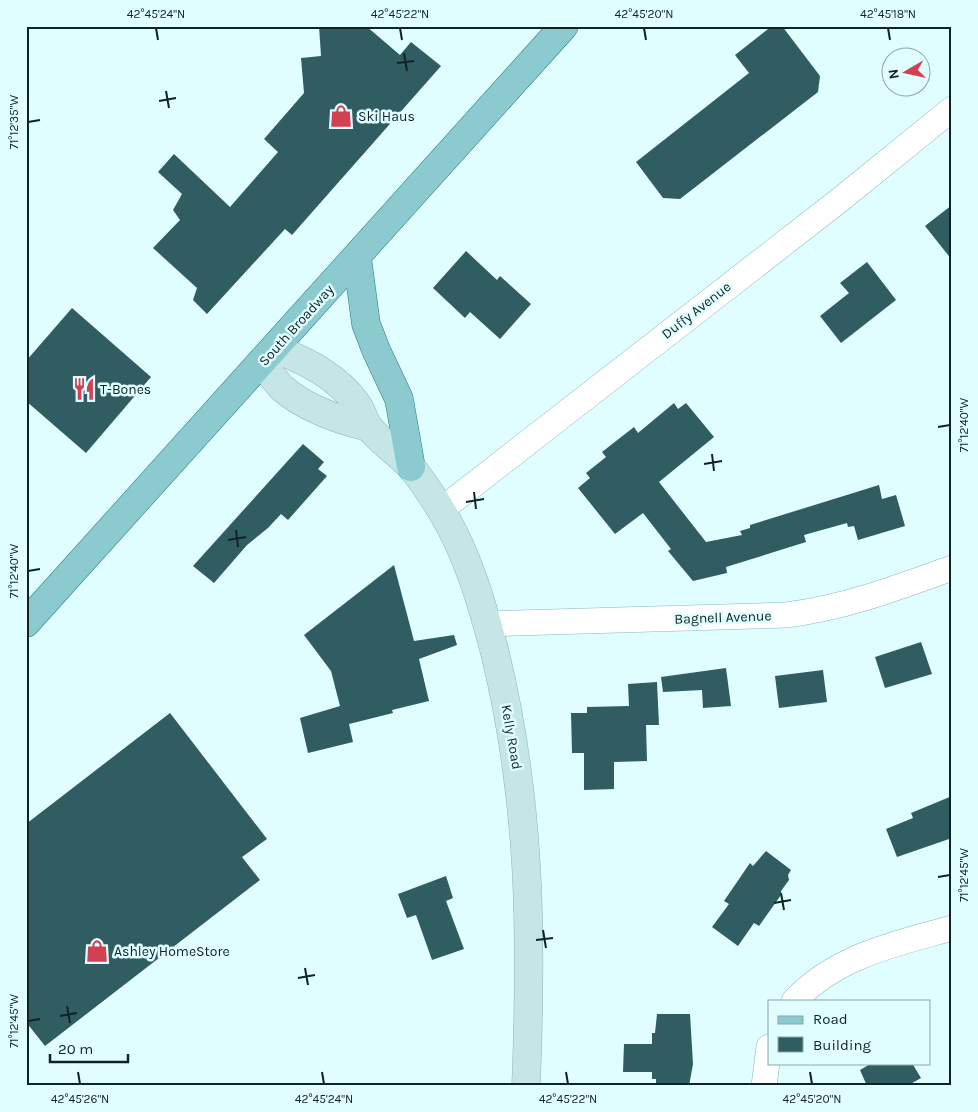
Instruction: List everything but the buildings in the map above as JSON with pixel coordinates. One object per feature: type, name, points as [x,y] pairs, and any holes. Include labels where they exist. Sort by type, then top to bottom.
[{"type":"main road","name":"South Broadway","points":[[26,623],[269,356],[564,26]]},
{"type":"main road","points":[[358,257],[366,324],[399,399],[411,467]]},
{"type":"street","name":"Duffy Avenue","points":[[441,510],[952,109]]},
{"type":"street","name":"Kelly Road","points":[[269,356],[302,359],[338,383],[358,404],[368,426],[411,467],[441,510],[464,555],[487,624],[514,740],[523,804],[530,957],[526,1086]]},
{"type":"street","points":[[269,356],[282,388],[305,404],[348,422],[368,426]]},
{"type":"street","name":"Bagnell Avenue","points":[[487,624],[786,615],[818,612],[851,604],[952,568]]},
{"type":"street","points":[[795,1000],[810,984],[841,965],[876,949],[952,928]]},
{"type":"street","points":[[764,1086],[768,1054]]},
{"type":"place","name":"Ski Haus","points":[[341,116]]},
{"type":"place","name":"T-Bones","points":[[84,389]]},
{"type":"place","name":"Ashley HomeStore","points":[[97,951]]}]
